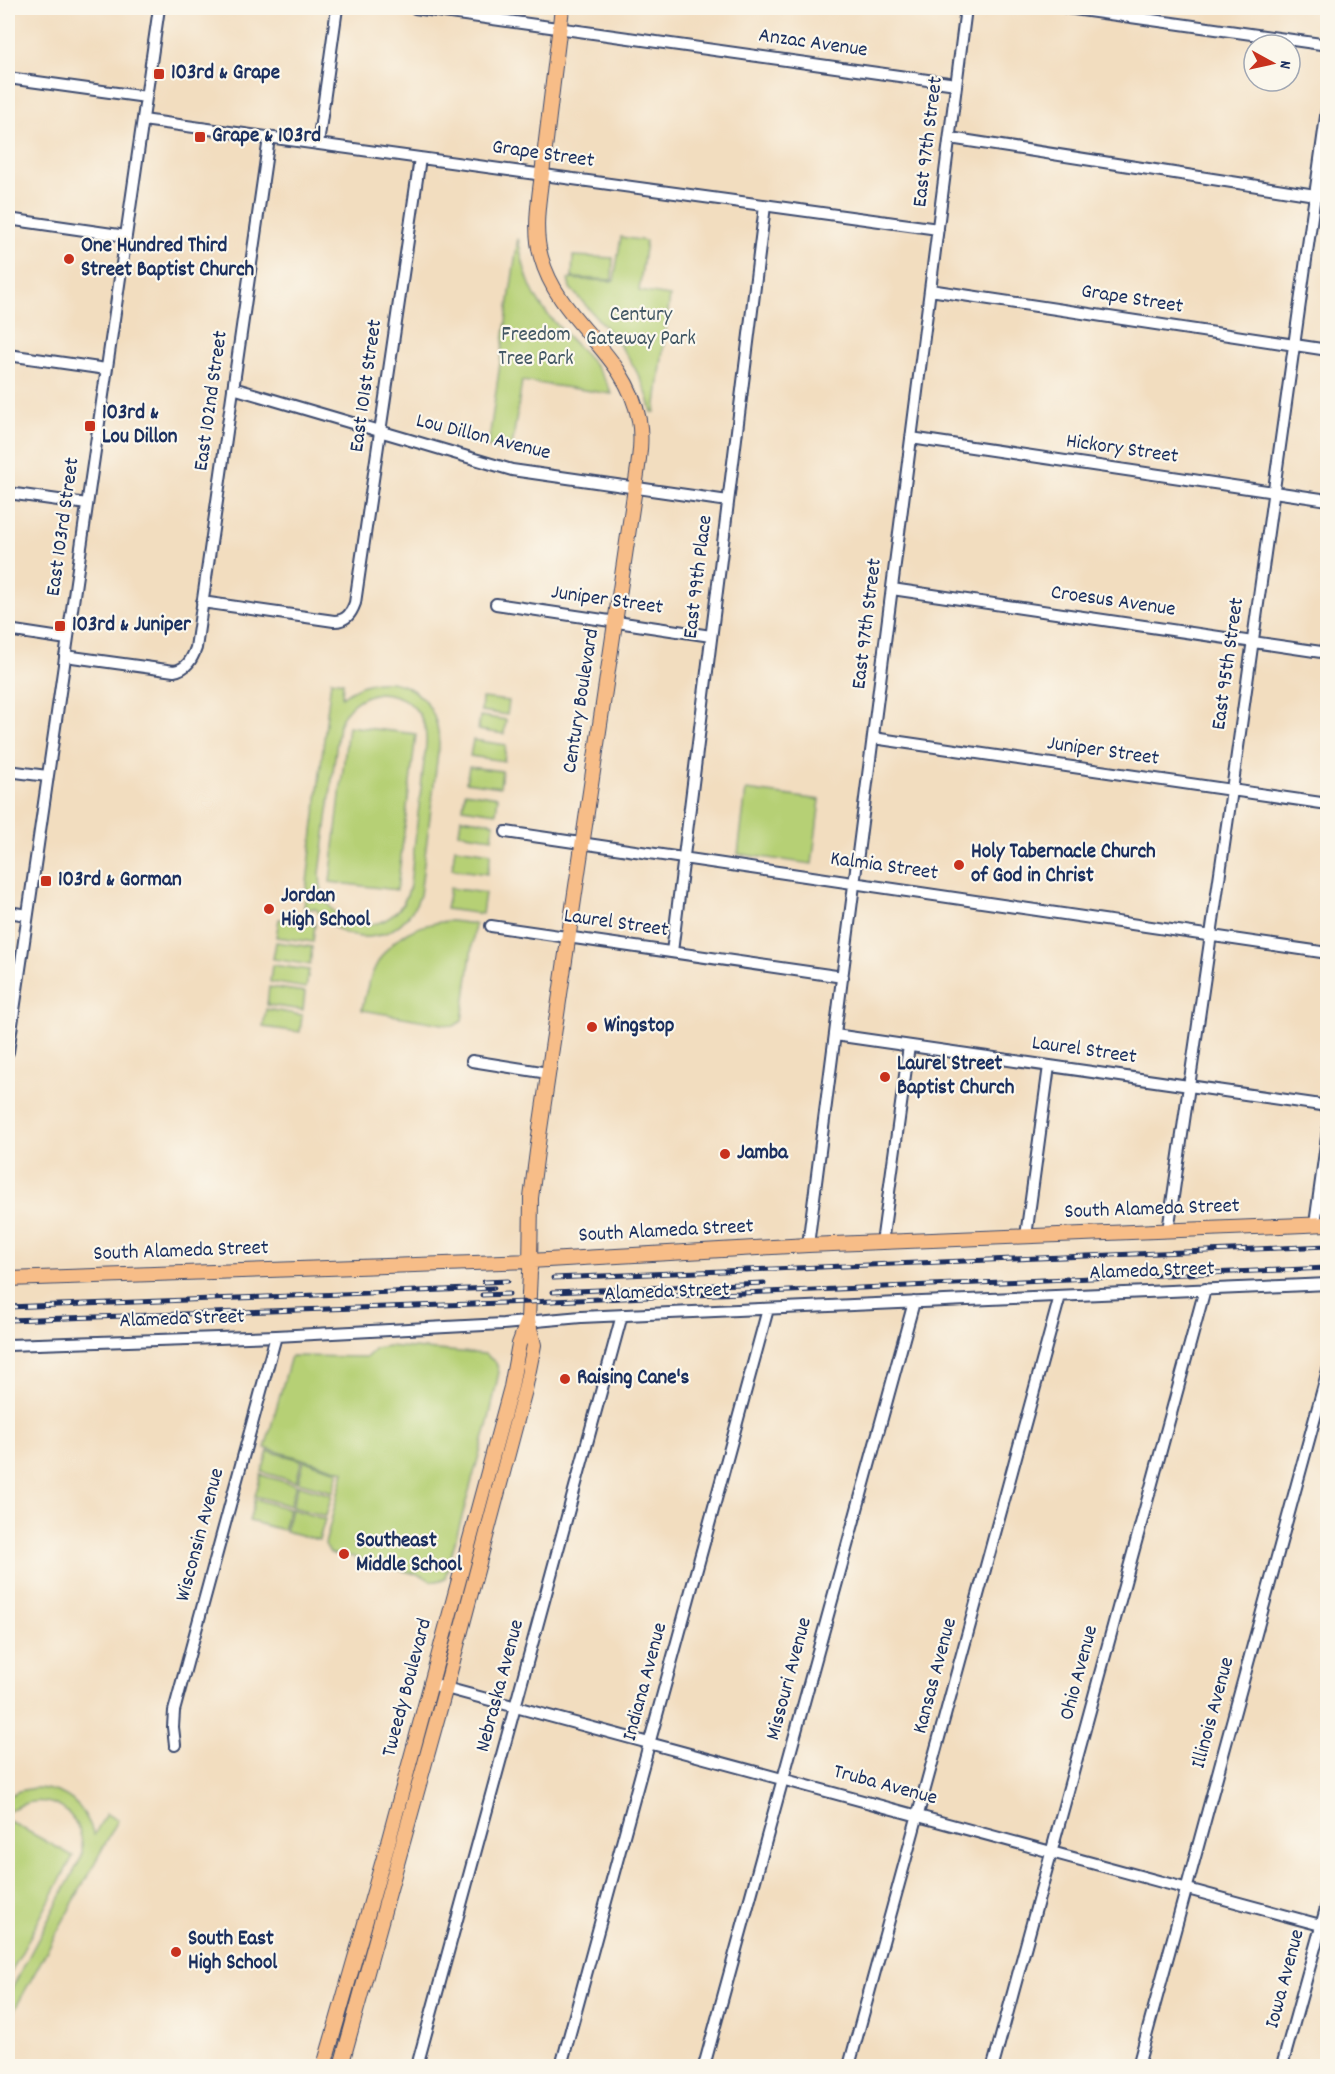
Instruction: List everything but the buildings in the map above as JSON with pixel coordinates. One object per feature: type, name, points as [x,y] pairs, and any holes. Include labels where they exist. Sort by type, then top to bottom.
[{"type":"main road","name":"Century Boulevard","points":[[530,1266],[531,1198],[567,937],[635,488],[640,433],[633,397],[625,378],[567,310],[555,291],[541,259],[537,231],[562,8]]},
{"type":"main road","name":"South Alameda Street","points":[[8,1279],[530,1266],[808,1245],[1321,1224]]},
{"type":"main road","name":"Tweedy Boulevard","points":[[340,2067],[447,1687],[525,1390],[534,1345],[528,1320],[530,1266]]},
{"type":"main road","name":"Tweedy Boulevard","points":[[324,2067],[431,1684],[511,1387],[519,1344],[528,1320]]},
{"type":"street","name":"East 103rd Street","points":[[8,1049],[159,8]]},
{"type":"street","points":[[318,144],[337,8]]},
{"type":"street","name":"Anzac Avenue","points":[[415,8],[956,84]]},
{"type":"street","name":"East 97th Street","points":[[808,1245],[966,8]]},
{"type":"street","points":[[1067,8],[1328,45]]},
{"type":"street","points":[[8,78],[146,97]]},
{"type":"street","name":"East 95th Street","points":[[1168,1231],[1328,102]]},
{"type":"street","name":"Grape Street","points":[[142,120],[938,229]]},
{"type":"street","name":"East 102nd Street","points":[[65,656],[174,672],[185,667],[192,659],[196,648],[269,138]]},
{"type":"street","points":[[950,138],[1328,196]]},
{"type":"street","name":"East 101st Street","points":[[202,602],[334,621],[347,618],[355,603],[420,158]]},
{"type":"street","name":"East 99th Place","points":[[672,952],[765,206]]},
{"type":"street","points":[[8,219],[126,236]]},
{"type":"street","name":"Grape Street","points":[[930,290],[1328,350]]},
{"type":"street","points":[[8,355],[106,369]]},
{"type":"street","name":"Lou Dillon Avenue","points":[[233,388],[512,470],[728,501]]},
{"type":"street","name":"Hickory Street","points":[[911,438],[1328,500]]},
{"type":"street","points":[[8,492],[87,504]]},
{"type":"street","name":"Croesus Avenue","points":[[892,589],[1328,653]]},
{"type":"street","name":"Juniper Street","points":[[496,604],[711,636]]},
{"type":"street","points":[[8,630],[67,639]]},
{"type":"street","name":"Juniper Street","points":[[873,738],[1328,804]]},
{"type":"street","points":[[8,771],[47,776]]},
{"type":"street","name":"Kalmia Street","points":[[506,832],[1328,953]]},
{"type":"street","points":[[8,912],[27,915]]},
{"type":"street","name":"Laurel Street","points":[[491,926],[843,977]]},
{"type":"street","name":"Laurel Street","points":[[835,1035],[1328,1106]]},
{"type":"street","points":[[882,1243],[909,1046]]},
{"type":"street","points":[[472,1061],[548,1073]]},
{"type":"street","points":[[1026,1236],[1049,1066]]},
{"type":"street","points":[[1321,1224],[1328,1130]]},
{"type":"street","name":"Alameda Street","points":[[8,1345],[276,1336],[622,1315],[1328,1284]]},
{"type":"street","name":"Ohio Avenue","points":[[993,2067],[1205,1289]]},
{"type":"street","name":"Kansas Avenue","points":[[849,2067],[1060,1296]]},
{"type":"street","name":"Missouri Avenue","points":[[704,2067],[914,1302]]},
{"type":"street","name":"Indiana Avenue","points":[[561,2067],[768,1309]]},
{"type":"street","name":"Nebraska Avenue","points":[[417,2067],[622,1315]]},
{"type":"street","name":"Wisconsin Avenue","points":[[175,1745],[174,1711],[276,1336]]},
{"type":"street","name":"Illinois Avenue","points":[[1138,2067],[1328,1370]]},
{"type":"street","name":"Truba Avenue","points":[[431,1684],[1324,1926]]},
{"type":"street","name":"Iowa Avenue","points":[[1282,2067],[1324,1926],[1328,1901]]},
{"type":"green space","name":"Century Gateway Park","points":[[621,237],[646,241],[639,291],[670,296],[655,412],[652,412],[647,394],[630,360],[608,330],[570,288],[568,279],[614,281]]},
{"type":"green space","name":"Freedom Tree Park","points":[[518,238],[526,272],[540,304],[597,369],[612,394],[522,381],[511,453],[488,447]]},
{"type":"green space","points":[[573,256],[613,258],[612,280],[572,278]]},
{"type":"green space","points":[[331,680],[343,682],[342,697],[359,687],[376,682],[392,682],[407,687],[420,696],[430,709],[437,725],[439,745],[420,895],[412,911],[400,924],[387,932],[372,936],[357,936],[342,932],[328,923],[316,909],[304,908]],"holes":[[[372,694],[389,694],[399,697],[414,708],[420,715],[426,733],[410,885],[403,904],[391,917],[376,923],[360,924],[345,919],[332,909],[323,894],[320,874],[339,725],[345,713],[354,703]]]},
{"type":"green space","points":[[482,698],[509,701],[507,715],[481,711]]},
{"type":"green space","points":[[480,716],[506,720],[504,734],[478,730]]},
{"type":"green space","points":[[348,726],[416,734],[397,890],[330,882]]},
{"type":"green space","points":[[473,740],[506,745],[504,761],[470,756]]},
{"type":"green space","points":[[469,767],[502,771],[500,787],[466,782]]},
{"type":"green space","points":[[746,790],[820,800],[812,864],[738,854]]},
{"type":"green space","points":[[465,792],[498,797],[496,813],[463,808]]},
{"type":"green space","points":[[461,818],[494,823],[492,838],[459,833]]},
{"type":"green space","points":[[455,848],[491,853],[487,874],[452,869]]},
{"type":"green space","points":[[450,888],[485,893],[482,914],[446,909]]},
{"type":"green space","points":[[279,919],[315,924],[313,942],[276,937]]},
{"type":"green space","points":[[451,921],[475,924],[462,1021],[454,1026],[362,1010],[372,975],[388,948],[400,937],[414,929]]},
{"type":"green space","points":[[276,942],[312,947],[310,965],[273,959]]},
{"type":"green space","points":[[272,965],[309,970],[306,988],[270,982]]},
{"type":"green space","points":[[269,987],[305,992],[303,1010],[267,1005]]},
{"type":"green space","points":[[266,1009],[302,1015],[300,1032],[263,1027]]},
{"type":"green space","points":[[388,1346],[485,1354],[496,1363],[499,1372],[489,1419],[445,1578],[439,1581],[431,1581],[423,1576],[342,1554],[330,1553],[325,1544],[344,1471],[265,1448],[291,1356],[367,1357],[375,1348]]},
{"type":"green space","points":[[268,1451],[302,1460],[296,1482],[262,1472]]},
{"type":"green space","points":[[304,1461],[339,1471],[333,1492],[298,1482]]},
{"type":"green space","points":[[261,1475],[296,1485],[290,1506],[255,1496]]},
{"type":"green space","points":[[298,1485],[332,1495],[326,1516],[292,1507]]},
{"type":"green space","points":[[255,1499],[289,1509],[283,1530],[249,1521]]},
{"type":"green space","points":[[291,1509],[325,1519],[319,1540],[285,1531]]},
{"type":"green space","points":[[34,1788],[65,1795],[73,1801],[85,1815],[94,1835],[106,1814],[118,1820],[8,2022],[8,1996],[82,1856],[82,1840],[77,1826],[61,1807],[36,1802],[22,1805],[8,1812],[8,1796]]},
{"type":"green space","points":[[9,1821],[73,1856],[8,1978],[8,1823]]},
{"type":"railway","points":[[553,1278],[1328,1246]]},
{"type":"railway","points":[[8,1320],[529,1302],[1328,1268]]},
{"type":"railway","points":[[484,1282],[508,1281]]},
{"type":"railway","points":[[553,1292],[764,1283]]},
{"type":"railway","points":[[8,1307],[494,1288]]},
{"type":"railway","points":[[482,1295],[509,1294]]},
{"type":"place","name":"103rd & Grape","points":[[159,74]]},
{"type":"place","name":"Grape & 103rd","points":[[200,137]]},
{"type":"place","name":"One Hundred Third Street Baptist Church","points":[[69,259]]},
{"type":"place","name":"103rd & Lou Dillon","points":[[90,426]]},
{"type":"place","name":"103rd & Juniper","points":[[60,626]]},
{"type":"place","name":"Holy Tabernacle Church of God in Christ","points":[[959,865]]},
{"type":"place","name":"103rd & Gorman","points":[[46,881]]},
{"type":"place","name":"Jordan High School","points":[[269,909]]},
{"type":"place","name":"Wingstop","points":[[592,1027]]},
{"type":"place","name":"Laurel Street Baptist Church","points":[[885,1077]]},
{"type":"place","name":"Jamba","points":[[725,1154]]},
{"type":"place","name":"Raising Cane's","points":[[565,1379]]},
{"type":"place","name":"Southeast Middle School","points":[[344,1554]]},
{"type":"place","name":"South East High School","points":[[176,1952]]}]
